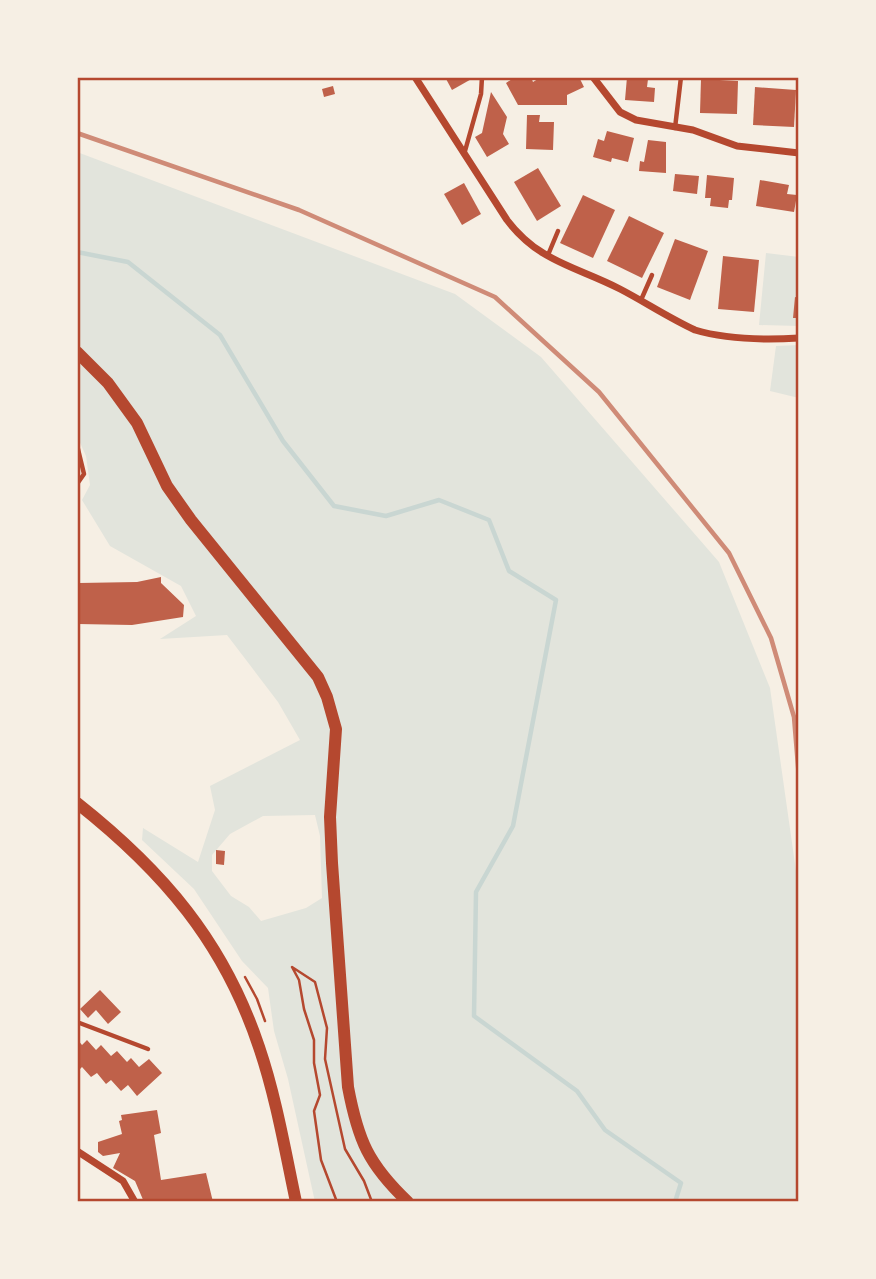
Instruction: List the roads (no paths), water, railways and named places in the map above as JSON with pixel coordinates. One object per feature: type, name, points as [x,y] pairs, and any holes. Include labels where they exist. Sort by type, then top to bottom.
[{"type":"main road","points":[[77,352],[108,383],[137,423],[173,494],[191,520],[318,677],[327,696],[336,729],[330,817],[348,1087],[362,1145],[394,1189],[408,1202]]},
{"type":"main road","points":[[77,803],[113,832],[169,887],[220,958],[259,1046],[275,1099],[296,1202]]},
{"type":"street","points":[[415,77],[520,238],[547,256],[640,300],[682,324],[706,333],[749,338],[799,338]]},
{"type":"street","points":[[593,77],[620,112],[636,120],[693,131],[737,146],[799,153]]},
{"type":"street","points":[[77,1151],[123,1181],[135,1202]]},
{"type":"lane","points":[[465,151],[481,94],[482,77]]},
{"type":"lane","points":[[675,128],[681,77]]},
{"type":"lane","points":[[547,256],[558,231]]},
{"type":"lane","points":[[640,300],[652,275]]},
{"type":"lane","points":[[77,445],[84,474],[77,484]]},
{"type":"lane","points":[[77,1022],[148,1049]]},
{"type":"waterway","points":[[77,252],[128,262],[220,335],[283,441],[334,506],[386,516],[439,500],[489,520],[509,571],[556,600],[513,826],[476,892],[474,1016],[577,1091],[605,1130],[681,1183],[675,1202]]},
{"type":"railway","points":[[77,133],[299,210],[495,297],[599,392],[729,553],[771,638],[794,717],[799,778]]}]
